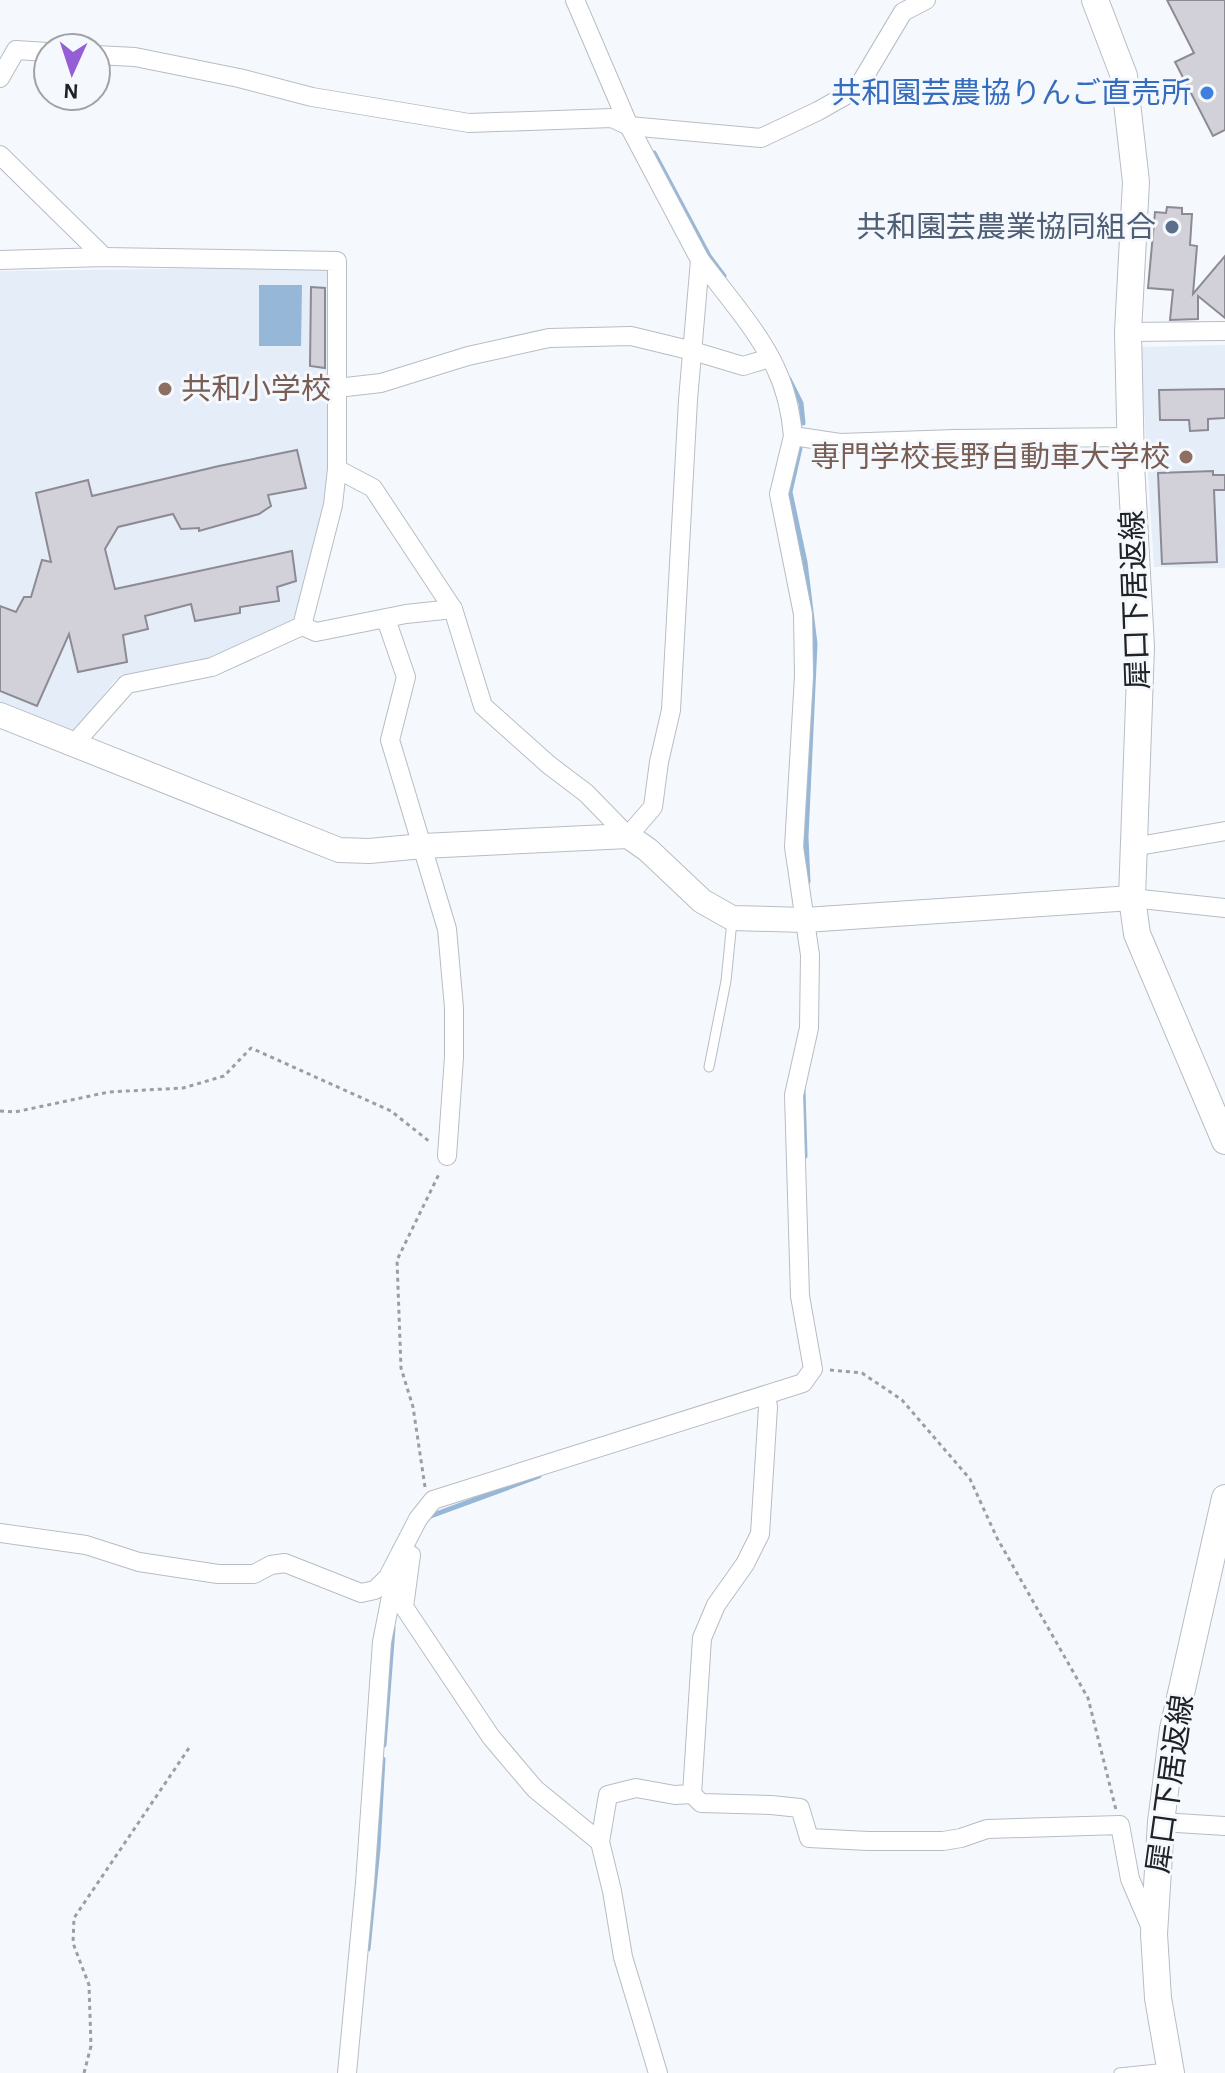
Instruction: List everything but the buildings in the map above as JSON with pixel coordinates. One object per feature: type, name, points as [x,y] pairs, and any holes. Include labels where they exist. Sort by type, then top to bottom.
[{"type":"main road","name":"犀口下居返線","points":[[1095,0],[1124,76],[1136,182],[1128,332],[1141,647],[1132,898],[1137,934],[1225,1141]]},
{"type":"main road","name":"犀口下居返線","points":[[1170,2070],[1158,1998],[1154,1934],[1161,1822],[1173,1729],[1225,1498]]},
{"type":"street","points":[[0,1533],[86,1545],[139,1562],[218,1574],[254,1574],[271,1565],[285,1563],[361,1593],[375,1590],[388,1577],[418,1519],[433,1500],[767,1401],[803,1383],[813,1369],[800,1296],[794,1095],[809,1028],[810,955],[794,847],[804,676],[803,614],[779,494],[793,436],[791,412],[776,369],[764,347],[700,260],[629,126],[575,0]]},
{"type":"street","points":[[112,56],[135,57],[239,78],[312,97],[469,123],[612,118],[629,126],[761,138],[857,89],[903,12],[926,0]]},
{"type":"street","points":[[0,78],[16,50],[32,51]]},
{"type":"street","points":[[0,155],[104,257]]},
{"type":"street","points":[[0,260],[104,257],[337,261],[337,469],[333,505],[302,626]]},
{"type":"street","points":[[0,715],[339,850],[369,851],[628,836],[653,807],[671,710],[700,260]]},
{"type":"street","points":[[1128,332],[1225,331]]},
{"type":"street","points":[[337,388],[381,383],[468,356],[549,338],[631,336],[743,366],[770,358]]},
{"type":"street","points":[[793,436],[840,443],[1130,437]]},
{"type":"street","points":[[337,469],[373,488],[453,609],[483,706],[549,765],[586,793],[628,836],[648,850],[702,901],[732,918],[805,920],[1132,898],[1225,908]]},
{"type":"street","points":[[73,745],[127,684],[212,667],[302,626],[316,632],[406,614],[453,609]]},
{"type":"street","points":[[386,619],[406,677],[390,740],[447,929],[454,1008],[447,1156]]},
{"type":"street","points":[[1133,847],[1225,831]]},
{"type":"street","points":[[692,1794],[702,1638],[716,1605],[745,1564],[760,1534],[767,1401]]},
{"type":"street","points":[[401,1552],[411,1555],[404,1607],[473,1711],[535,1789],[600,1842]]},
{"type":"street","points":[[347,2073],[365,1883],[382,1642],[401,1552]]},
{"type":"street","points":[[658,2073],[623,1957],[600,1842],[608,1795],[636,1788],[675,1795],[692,1794],[701,1803],[800,1808],[809,1838],[943,1841],[987,1829],[1120,1825],[1130,1879],[1154,1934]]},
{"type":"street","points":[[1161,1822],[1225,1826]]},
{"type":"lane","points":[[709,1067],[726,981],[732,918]]},
{"type":"lane","points":[[1119,2073],[1170,2070]]},
{"type":"path","points":[[0,1111],[15,1112],[109,1092],[183,1088],[224,1076],[251,1048],[391,1111],[447,1156],[397,1260],[401,1368],[413,1407],[428,1507]]},
{"type":"path","points":[[813,1369],[862,1373],[902,1400],[970,1479],[997,1538],[1088,1698],[1120,1825]]},
{"type":"path","points":[[84,2073],[91,2046],[89,1985],[73,1943],[74,1918],[189,1748]]},
{"type":"shaded area","name":"共和小学校","points":[[327,267],[332,275],[326,502],[294,622],[215,659],[116,679],[75,730],[62,733],[0,707],[0,271]]},
{"type":"shaded area","name":"専門学校長野自動車大学校","points":[[1225,345],[1225,568],[1154,567],[1140,347]]},
{"type":"water","points":[[259,285],[302,285],[301,346],[259,346]]},
{"type":"waterway","points":[[654,153],[709,256],[724,276]]},
{"type":"waterway","points":[[789,379],[801,403],[803,423]]},
{"type":"waterway","points":[[800,448],[790,492],[805,562],[815,644],[806,837],[808,882]]},
{"type":"waterway","points":[[803,1090],[805,1156]]},
{"type":"waterway","points":[[428,1517],[539,1476]]},
{"type":"waterway","points":[[384,1745],[393,1628]]},
{"type":"waterway","points":[[368,1949],[383,1759]]},
{"type":"place","name":"共和園芸農協りんご直売所","points":[[1207,93]]},
{"type":"place","name":"共和園芸農業協同組合","points":[[1172,227]]},
{"type":"place","name":"共和小学校","points":[[165,389]]},
{"type":"place","name":"専門学校長野自動車大学校","points":[[1186,457]]}]
